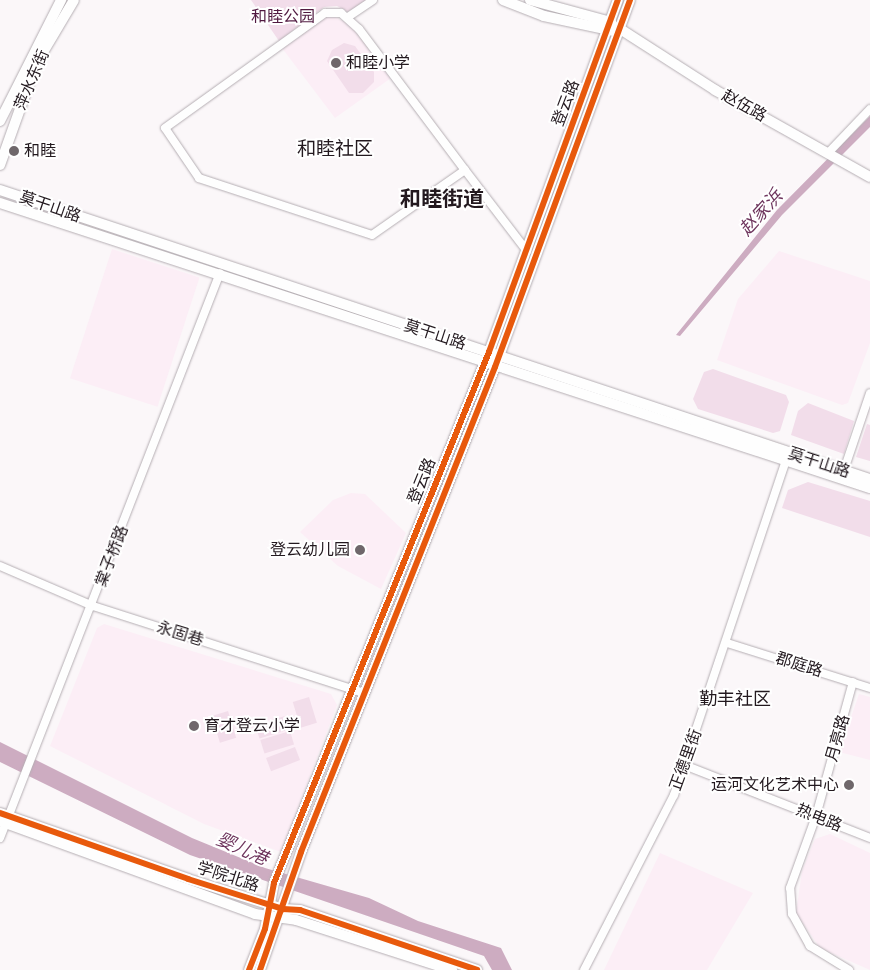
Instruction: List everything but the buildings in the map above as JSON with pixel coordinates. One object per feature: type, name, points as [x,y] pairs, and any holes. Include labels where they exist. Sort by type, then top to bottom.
[{"type":"main road","name":"萍水东街","points":[[0,121],[61,0]]},
{"type":"main road","name":"萍水东街","points":[[0,165],[36,64],[74,0]]},
{"type":"main road","points":[[503,0],[610,26]]},
{"type":"main road","points":[[530,0],[610,26]]},
{"type":"main road","name":"登云路","points":[[260,970],[280,920],[288,887],[297,862],[495,367],[494,354],[526,251],[618,0]]},
{"type":"main road","name":"登云路","points":[[249,970],[265,929],[265,915],[274,883],[484,362],[494,354],[620,31],[630,0]]},
{"type":"main road","name":"赵伍路","points":[[610,26],[870,177]]},
{"type":"main road","name":"莫干山路","points":[[0,190],[494,354],[788,457],[870,488]]},
{"type":"main road","name":"莫干山路","points":[[0,203],[220,274],[495,367],[788,457],[844,470],[870,479]]},
{"type":"main road","name":"学院北路","points":[[3,818],[283,909],[300,910],[477,970]]},
{"type":"main road","name":"学院北路","points":[[3,818],[265,915],[280,920],[296,920],[452,970]]},
{"type":"street","points":[[348,17],[373,0]]},
{"type":"street","points":[[465,170],[372,235],[199,178],[165,128],[325,13],[348,17],[465,170],[526,251]]},
{"type":"street","points":[[829,153],[870,109]]},
{"type":"street","name":"棠子桥路","points":[[0,838],[3,818],[93,606],[220,274]]},
{"type":"street","points":[[844,470],[870,393]]},
{"type":"street","name":"正德里街","points":[[584,970],[684,765],[727,643],[788,457]]},
{"type":"street","name":"永固巷","points":[[0,566],[93,606],[364,693]]},
{"type":"street","name":"郡庭路","points":[[727,643],[870,688]]},
{"type":"street","name":"月亮路","points":[[849,970],[810,946],[792,914],[792,875],[816,816],[853,682]]},
{"type":"street","name":"热电路","points":[[684,765],[870,838]]},
{"type":"shaded area","name":"和睦小学","points":[[329,14],[351,25],[391,78],[335,118],[282,48]]},
{"type":"shaded area","points":[[870,116],[870,127],[782,215],[680,336],[676,335],[777,210]]},
{"type":"shaded area","points":[[112,249],[199,277],[157,407],[70,378]]},
{"type":"shaded area","points":[[779,251],[870,281],[870,343],[848,403],[842,405],[717,360],[738,299]]},
{"type":"shaded area","name":"登云幼儿园","points":[[351,493],[365,494],[406,533],[381,589],[338,566],[300,532],[333,500]]},
{"type":"shaded area","name":"育才登云小学","points":[[104,624],[331,694],[337,705],[281,852],[204,824],[50,746],[97,628]]},
{"type":"shaded area","points":[[859,694],[870,697],[870,760],[839,752]]},
{"type":"shaded area","points":[[0,742],[192,838],[265,868],[369,898],[418,921],[501,948],[512,970],[492,970],[484,956],[190,855],[0,762]]},
{"type":"shaded area","points":[[830,834],[870,853],[870,970],[820,948],[796,913],[802,871],[815,839]]},
{"type":"shaded area","points":[[660,853],[753,893],[707,970],[604,970]]},
{"type":"green space","name":"和睦公园","points":[[251,0],[366,0],[348,12],[337,6],[324,7],[279,41]]},
{"type":"green space","points":[[344,43],[355,46],[374,72],[374,82],[363,93],[349,93],[327,61],[332,50]]},
{"type":"green space","points":[[713,369],[786,395],[789,402],[780,431],[773,433],[698,409],[693,399],[704,372]]},
{"type":"green space","points":[[808,403],[854,421],[844,454],[791,435],[798,411]]},
{"type":"green space","points":[[867,424],[870,425],[870,461],[856,457]]},
{"type":"green space","points":[[808,482],[870,501],[870,537],[782,508],[788,490]]},
{"type":"green space","points":[[309,697],[317,723],[301,728],[293,702]]},
{"type":"green space","points":[[228,711],[236,738],[220,743],[212,716]]},
{"type":"green space","points":[[285,716],[289,729],[259,738],[255,725]]},
{"type":"green space","points":[[290,731],[294,744],[264,753],[260,740]]},
{"type":"green space","points":[[295,747],[300,760],[271,771],[266,758]]},
{"type":"cycle path","points":[[249,970],[265,929],[274,883],[489,352],[618,0]]},
{"type":"cycle path","points":[[260,970],[301,852],[495,367],[630,0]]},
{"type":"cycle path","points":[[0,813],[188,879],[283,909],[300,910],[477,970]]},
{"type":"place","name":"和睦小学","points":[[336,63]]},
{"type":"place","name":"和睦","points":[[14,151]]},
{"type":"place","name":"登云幼儿园","points":[[360,550]]},
{"type":"place","name":"育才登云小学","points":[[194,726]]},
{"type":"place","name":"运河文化艺术中心","points":[[849,785]]},
{"type":"district","name":"和睦社区","points":[[335,149]]},
{"type":"district","name":"和睦街道","points":[[442,199]]},
{"type":"district","name":"勤丰社区","points":[[735,699]]},
{"type":"water label","name":"赵家浜","points":[[761,213]]},
{"type":"water label","name":"婴儿港","points":[[242,849]]}]
